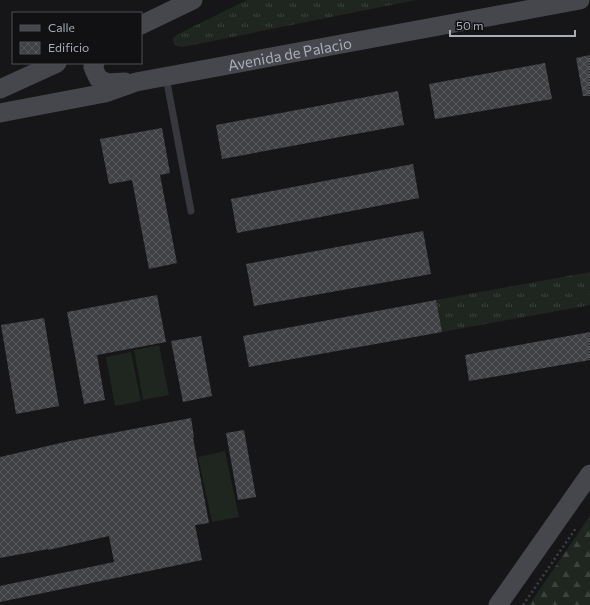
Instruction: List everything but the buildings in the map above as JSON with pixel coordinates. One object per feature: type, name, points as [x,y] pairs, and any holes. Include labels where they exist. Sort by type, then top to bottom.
[{"type":"street","points":[[142,25],[193,0]]},
{"type":"street","name":"Avenida de Palacio","points":[[0,113],[105,93],[136,82],[166,76],[580,0]]},
{"type":"street","points":[[0,89],[55,64]]},
{"type":"street","points":[[95,64],[93,68],[98,78],[107,83],[136,82]]},
{"type":"street","points":[[498,605],[590,474]]},
{"type":"lane","points":[[166,76],[191,211]]},
{"type":"path","points":[[523,605],[577,527]]},
{"type":"green space","points":[[247,0],[416,0],[182,47],[174,44],[173,38],[178,34]]},
{"type":"green space","points":[[590,272],[590,305],[442,332],[436,300]]},
{"type":"green space","points":[[159,345],[169,395],[143,400],[134,350]]},
{"type":"green space","points":[[131,352],[141,401],[115,406],[106,357]]},
{"type":"green space","points":[[225,451],[239,517],[212,522],[198,457]]},
{"type":"green space","points":[[590,516],[590,605],[529,605]]}]
